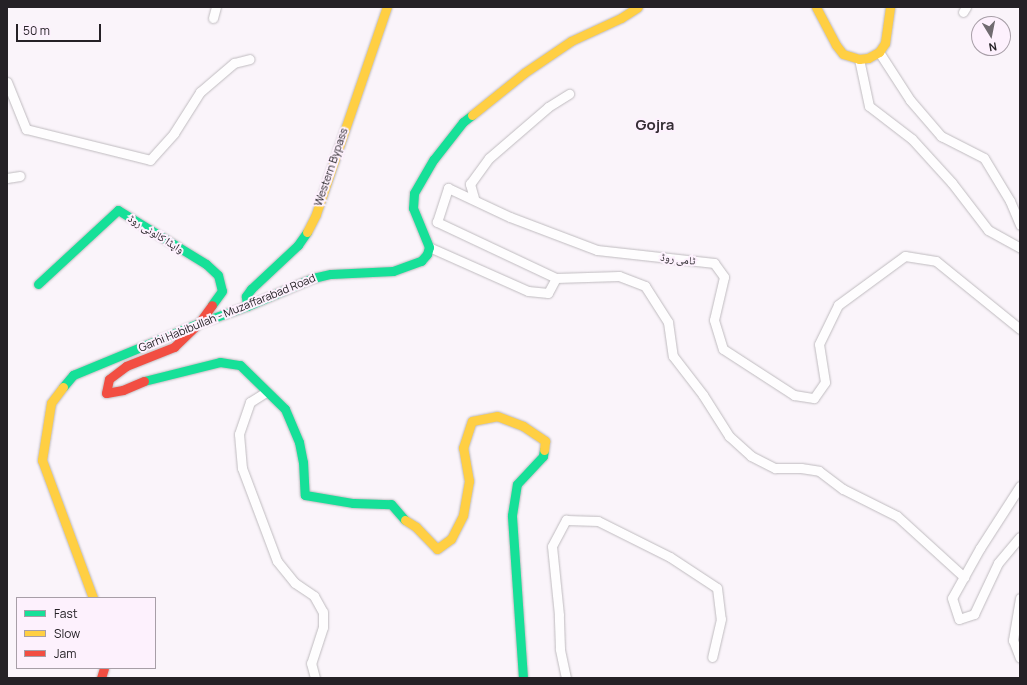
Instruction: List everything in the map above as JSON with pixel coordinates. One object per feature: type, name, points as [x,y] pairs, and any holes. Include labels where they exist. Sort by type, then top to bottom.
[{"type":"main road","name":"Western Bypass","points":[[247,306],[246,296],[251,289],[298,245],[316,214],[387,7]]},
{"type":"main road","points":[[429,247],[417,220],[414,208],[414,193],[434,159],[464,122],[524,73],[570,41],[621,18],[638,7]]},
{"type":"main road","points":[[816,7],[836,45],[843,54],[859,60],[868,58],[879,52],[885,43],[890,7]]},
{"type":"main road","name":"واپڈا کالونی روڈ","points":[[38,284],[118,210],[206,264],[218,275],[222,291],[199,323]]},
{"type":"main road","name":"Garhi Habibullah - Muzaffarabad Road","points":[[93,597],[42,460],[52,403],[73,375],[199,323],[247,306],[313,278],[331,274],[393,271],[408,267],[421,261],[427,254],[429,247]]},
{"type":"main road","points":[[199,323],[174,346],[126,366],[115,374],[109,379],[106,393],[123,390],[151,378],[220,362],[240,365],[285,409],[299,442],[303,462],[305,495],[353,503],[391,504],[402,518],[416,527],[437,550],[451,539],[463,515],[468,481],[463,448],[472,421],[497,416],[523,426],[545,442],[543,456],[517,484],[512,515],[523,678]]},
{"type":"street","points":[[213,18],[216,7]]},
{"type":"street","points":[[879,52],[910,100],[941,136],[984,158],[1010,201],[1020,226]]},
{"type":"street","points":[[7,82],[26,129],[150,160],[174,133],[200,92],[234,63],[250,59]]},
{"type":"street","points":[[859,60],[869,106],[912,139],[952,183],[988,230],[1020,248]]},
{"type":"street","points":[[474,198],[470,184],[489,158],[548,107],[569,94]]},
{"type":"street","points":[[7,178],[20,176]]},
{"type":"street","name":"ٹامی روڈ","points":[[556,278],[437,222],[448,188],[474,198],[510,217],[598,250],[714,263],[724,277],[714,320],[723,348],[794,395],[814,398],[825,382],[819,344],[838,304],[905,256],[936,261],[1020,329]]},
{"type":"street","points":[[429,247],[528,291],[548,293],[556,278],[619,276],[644,286],[668,322],[673,356],[703,395],[729,436],[751,456],[775,468],[801,468],[819,471],[843,489],[897,516],[964,577]]},
{"type":"street","points":[[266,392],[250,402],[239,434],[242,468],[277,561],[295,583],[314,596],[323,612],[323,627],[311,663],[316,678]]},
{"type":"street","points":[[1020,486],[980,548],[952,598],[959,619],[974,614],[998,563],[1020,537]]},
{"type":"street","points":[[566,678],[560,649],[559,615],[552,546],[566,520],[598,521],[670,557],[717,588],[721,619],[712,657]]},
{"type":"street","points":[[1020,598],[1013,640],[1020,658]]},
{"type":"traffic: fast","points":[[307,232],[298,245],[251,289],[246,296],[247,306],[313,278],[331,274],[393,271],[421,261],[427,254],[429,247],[413,208],[414,193],[434,159],[463,122],[472,115]]},
{"type":"traffic: fast","points":[[38,284],[118,210],[206,264],[218,275],[222,291],[212,305]]},
{"type":"traffic: fast","points":[[63,387],[73,375],[199,323],[247,306]]},
{"type":"traffic: fast","points":[[144,381],[220,362],[240,365],[285,409],[299,442],[303,462],[305,495],[353,503],[391,504],[405,520]]},
{"type":"traffic: fast","points":[[523,678],[512,515],[517,484],[543,456],[544,450]]},
{"type":"traffic: slow","points":[[307,232],[316,214],[387,7]]},
{"type":"traffic: slow","points":[[472,115],[524,73],[571,41],[621,18],[638,7]]},
{"type":"traffic: slow","points":[[816,7],[836,45],[843,54],[859,59],[868,58],[879,52],[885,43],[890,7]]},
{"type":"traffic: slow","points":[[63,387],[51,403],[42,460],[93,597]]},
{"type":"traffic: slow","points":[[405,520],[416,527],[437,549],[451,539],[463,515],[469,481],[463,448],[472,421],[497,416],[523,426],[545,441],[544,450]]},
{"type":"traffic: jam","points":[[144,381],[123,390],[106,393],[109,379],[126,366],[174,347],[199,323],[212,305]]},
{"type":"traffic: jam","points":[[101,678],[104,669]]},
{"type":"district","name":"Gojra","points":[[655,125]]}]
